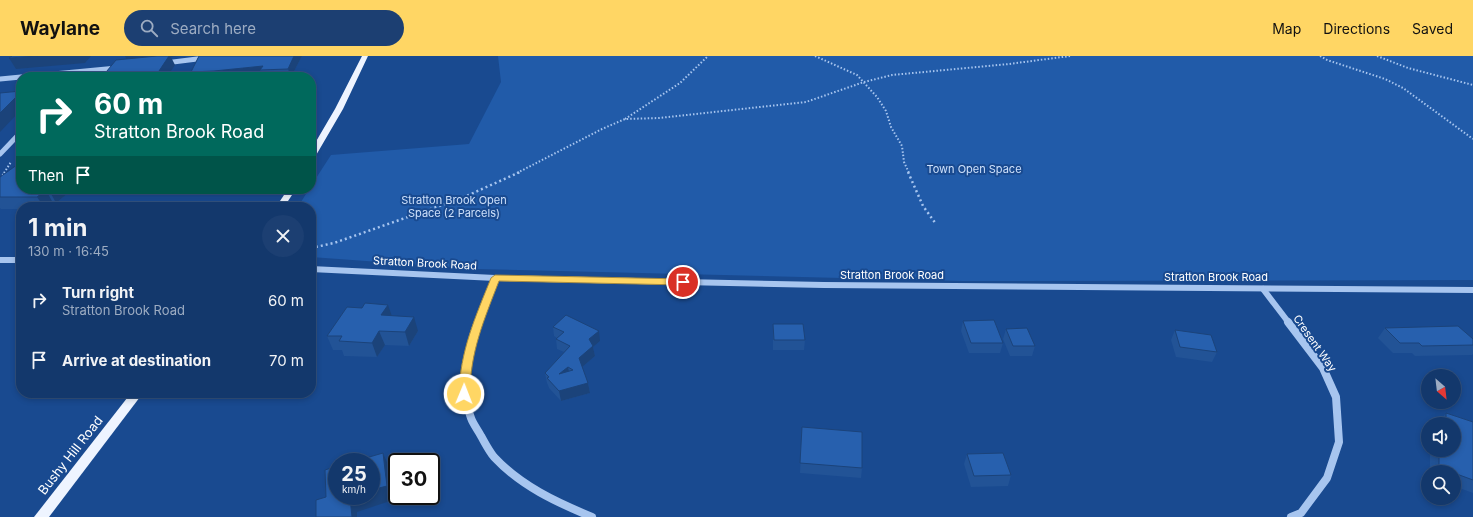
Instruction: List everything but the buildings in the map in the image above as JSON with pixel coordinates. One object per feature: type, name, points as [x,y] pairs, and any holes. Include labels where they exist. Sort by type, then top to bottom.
[{"type":"main road","points":[[316,148],[339,109],[365,56]]},
{"type":"main road","name":"Bushy Hill Road","points":[[41,517],[133,398]]},
{"type":"street","points":[[157,64],[220,56]]},
{"type":"street","points":[[76,72],[120,68]]},
{"type":"street","points":[[0,79],[16,78]]},
{"type":"street","points":[[0,154],[16,137]]},
{"type":"street","points":[[0,260],[16,260]]},
{"type":"street","name":"Stratton Brook Road","points":[[316,269],[495,278],[824,285],[1473,290]]},
{"type":"street","points":[[495,278],[472,339],[465,375],[464,394],[471,418],[493,456],[517,478],[554,501],[592,517]]},
{"type":"street","name":"Cresent Way","points":[[1263,288],[1323,368],[1336,397],[1339,442],[1327,478],[1301,513],[1291,517]]},
{"type":"path","points":[[316,247],[334,243],[462,198],[524,170],[602,129],[625,119],[676,87],[700,67],[708,56]]},
{"type":"path","points":[[815,56],[858,75],[886,110],[891,128],[902,146],[904,162],[923,206],[936,224]]},
{"type":"path","points":[[625,119],[692,115],[806,102],[864,82],[909,73],[1009,64],[1057,56],[1070,56]]},
{"type":"path","points":[[1320,56],[1327,60],[1385,79],[1403,88],[1473,139]]},
{"type":"path","points":[[1377,56],[1408,68],[1473,85]]},
{"type":"green space","name":"Town Open Space","points":[[498,56],[1473,56],[1473,280],[962,281],[476,269],[316,257],[316,202],[301,202],[306,194],[316,194],[316,178],[331,155],[469,144],[501,82]]},
{"type":"route","points":[[464,394],[465,375],[472,339],[495,278],[683,282]]},
{"type":"park label","name":"Stratton Brook Open Space (2 Parcels)","points":[[454,206]]}]
